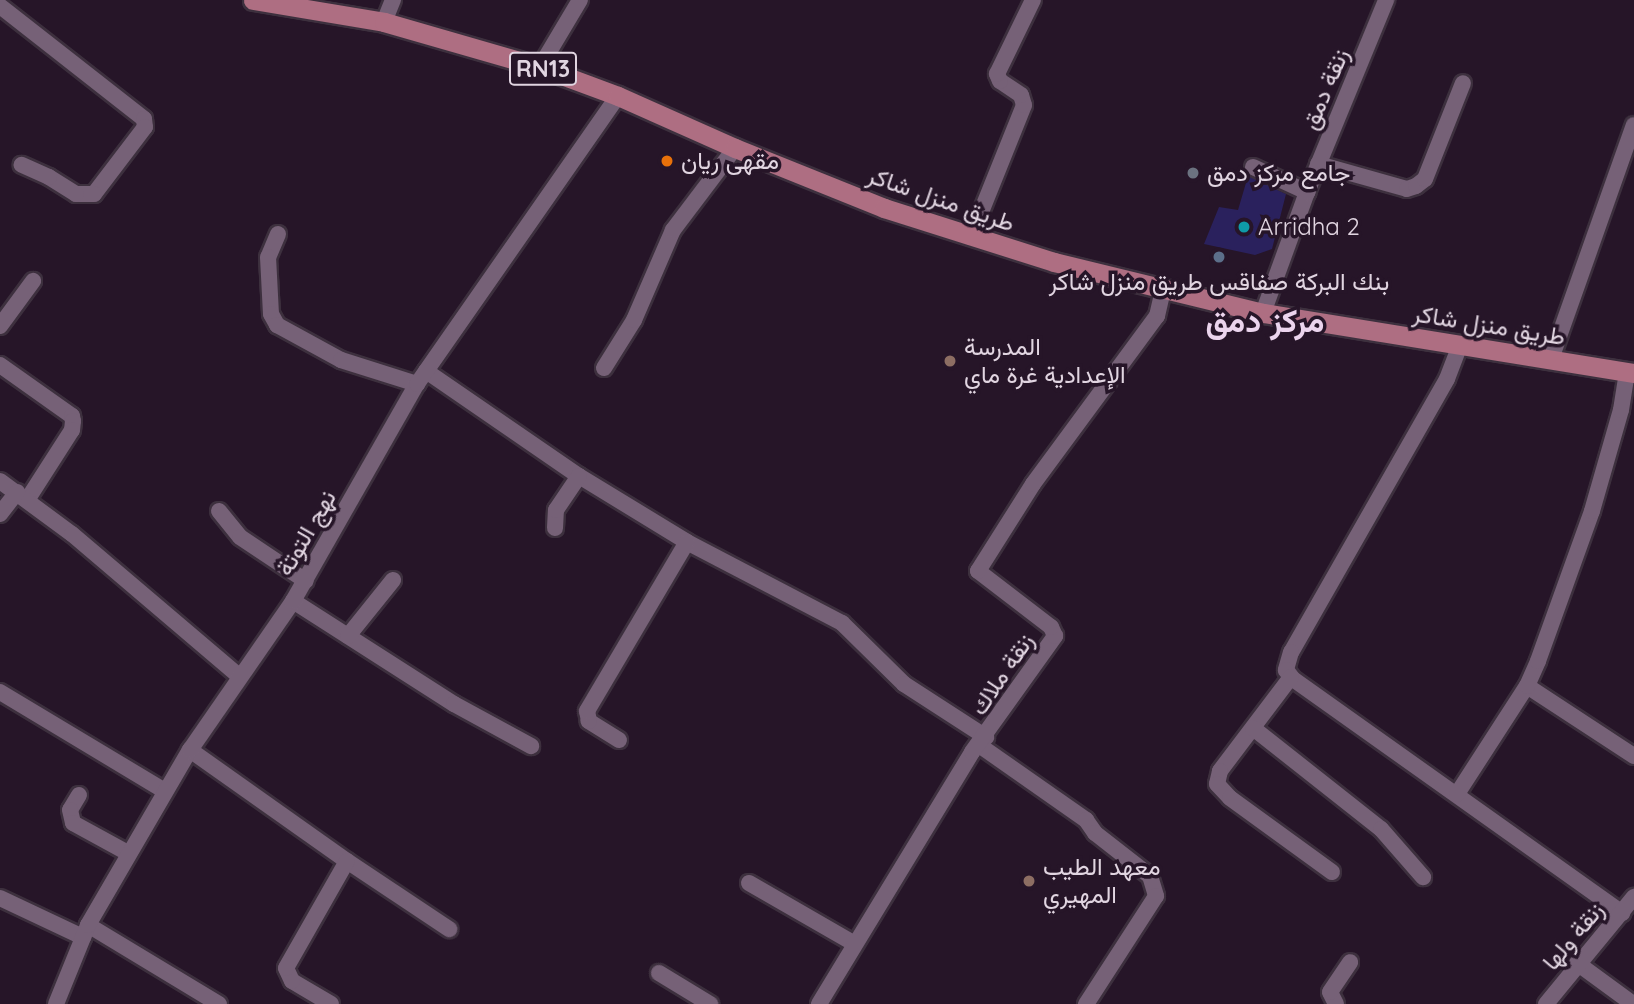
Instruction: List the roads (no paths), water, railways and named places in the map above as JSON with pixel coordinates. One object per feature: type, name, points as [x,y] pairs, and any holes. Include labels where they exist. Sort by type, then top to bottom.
[{"type":"main road","name":"طريق منزل شاكر","points":[[253,0],[384,22],[540,67],[618,96],[736,148],[884,208],[971,237],[1163,291],[1263,313],[1630,372]]},
{"type":"street","points":[[384,22],[393,0]]},
{"type":"street","points":[[540,67],[580,0]]},
{"type":"street","points":[[971,237],[1024,105],[1021,95],[1000,81],[997,74],[1033,0]]},
{"type":"street","name":"زنقة دمق","points":[[1263,313],[1318,164],[1386,0]]},
{"type":"street","points":[[0,6],[144,119],[145,127],[94,194],[76,194],[49,177],[22,165]]},
{"type":"street","points":[[1318,164],[1407,189],[1416,186],[1425,179],[1463,83]]},
{"type":"street","name":"نهج التوتة","points":[[56,1004],[86,931],[128,853],[190,750],[306,581],[422,377],[618,96]]},
{"type":"street","points":[[1552,359],[1634,125]]},
{"type":"street","points":[[604,368],[634,320],[673,230],[736,148]]},
{"type":"street","points":[[1253,167],[1307,192]]},
{"type":"street","points":[[278,234],[268,257],[271,314],[276,326],[341,360],[422,377],[687,542],[842,623],[904,684],[1086,820],[1095,833],[1150,876],[1156,896],[1086,1004]]},
{"type":"street","points":[[0,327],[33,281]]},
{"type":"street","name":"زنقة ملاك","points":[[819,1004],[983,741],[1055,636],[1051,627],[978,570],[1033,484],[1157,316],[1163,291]]},
{"type":"street","points":[[1460,345],[1447,379],[1286,661],[1286,670],[1291,677],[1622,913]]},
{"type":"street","points":[[0,365],[72,416],[73,421],[72,430],[22,496],[0,514]]},
{"type":"street","points":[[1457,794],[1527,686],[1592,511],[1630,372]]},
{"type":"street","points":[[555,527],[556,510],[579,476]]},
{"type":"street","points":[[0,481],[72,534],[239,676]]},
{"type":"street","points":[[219,511],[240,537],[306,581]]},
{"type":"street","points":[[619,740],[589,721],[587,710],[687,542]]},
{"type":"street","points":[[348,636],[393,580]]},
{"type":"street","points":[[293,601],[475,716],[530,746]]},
{"type":"street","points":[[1291,677],[1220,771],[1217,784],[1230,799],[1332,872]]},
{"type":"street","points":[[1527,686],[1634,756]]},
{"type":"street","points":[[0,692],[165,791]]},
{"type":"street","points":[[1253,728],[1381,829],[1423,877]]},
{"type":"street","points":[[190,750],[449,929]]},
{"type":"street","points":[[79,795],[70,810],[73,823],[128,853]]},
{"type":"street","points":[[331,1004],[292,981],[286,968],[347,861]]},
{"type":"street","points":[[749,883],[855,944]]},
{"type":"street","name":"زنقة ولها","points":[[1546,1004],[1577,963],[1634,897]]},
{"type":"street","points":[[0,898],[86,931],[219,1004]]},
{"type":"street","points":[[1336,1004],[1330,992],[1350,962]]},
{"type":"street","points":[[1577,963],[1633,1004]]},
{"type":"street","points":[[659,973],[710,1004]]},
{"type":"place","name":"مقهى ريان","points":[[667,161]]},
{"type":"place","name":"جامع مركز دمق","points":[[1193,173]]},
{"type":"place","name":"Arridha 2","points":[[1244,227]]},
{"type":"place","name":"بنك البركة صفاقس طريق منزل شاكر","points":[[1219,257]]},
{"type":"place","name":"المدرسة الإعدادية غرة ماي","points":[[950,361]]},
{"type":"place","name":"معهد الطيب المهيري","points":[[1029,881]]},
{"type":"district","name":"مركز دمق","points":[[1265,320]]}]
